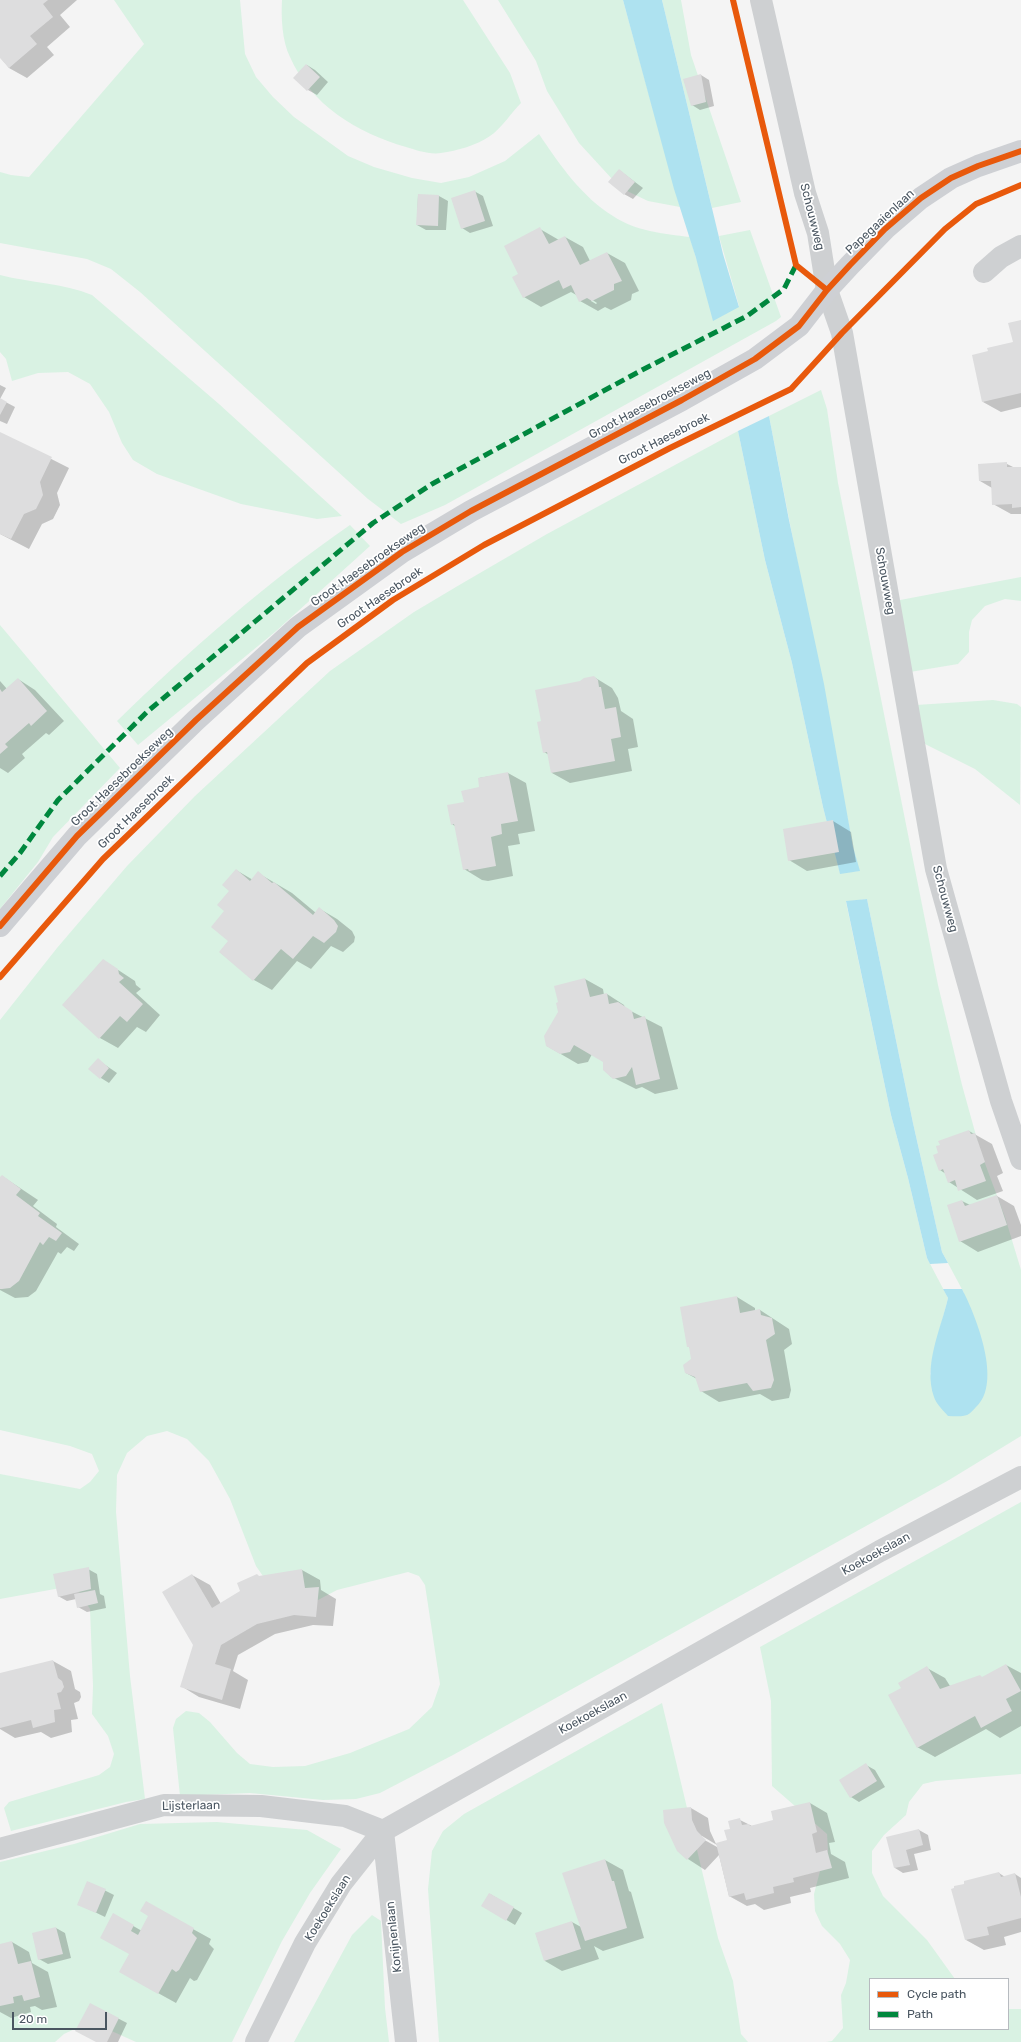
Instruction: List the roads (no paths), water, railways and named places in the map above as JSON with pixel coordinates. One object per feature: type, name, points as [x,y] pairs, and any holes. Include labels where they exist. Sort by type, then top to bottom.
[{"type":"street","name":"Schouwweg","points":[[761,0],[805,193],[818,233],[827,290],[842,333],[936,869],[1001,1101],[1021,1159]]},
{"type":"street","name":"Papegaaienlaan","points":[[827,290],[885,230],[921,198],[951,178],[978,166],[1021,151]]},
{"type":"street","points":[[984,272],[1002,257],[1021,246]]},
{"type":"street","name":"Groot Haesebroekseweg","points":[[0,926],[78,836],[196,720],[298,627],[402,552],[471,511],[682,400],[755,359],[799,326],[827,290]]},
{"type":"street","name":"Koekoekslaan","points":[[256,2042],[305,1943],[341,1884],[383,1831],[873,1555],[1021,1477]]},
{"type":"street","name":"Lijsterlaan","points":[[0,1849],[164,1804],[261,1806],[345,1816],[383,1831]]},
{"type":"street","name":"Konijnenlaan","points":[[383,1831],[406,2042]]},
{"type":"water","points":[[623,0],[662,0],[723,254],[739,307],[713,321],[696,258],[674,189]]},
{"type":"water","points":[[769,416],[789,520],[824,684],[853,847],[860,871],[840,874],[823,807],[792,663],[765,560],[738,431]]},
{"type":"water","points":[[867,899],[913,1123],[942,1252],[948,1263],[930,1264],[927,1258],[891,1115],[846,901]]},
{"type":"water","points":[[943,1289],[962,1289],[980,1332],[987,1366],[987,1382],[984,1396],[970,1413],[963,1416],[948,1416],[935,1400],[931,1385],[934,1347],[948,1298]]}]
